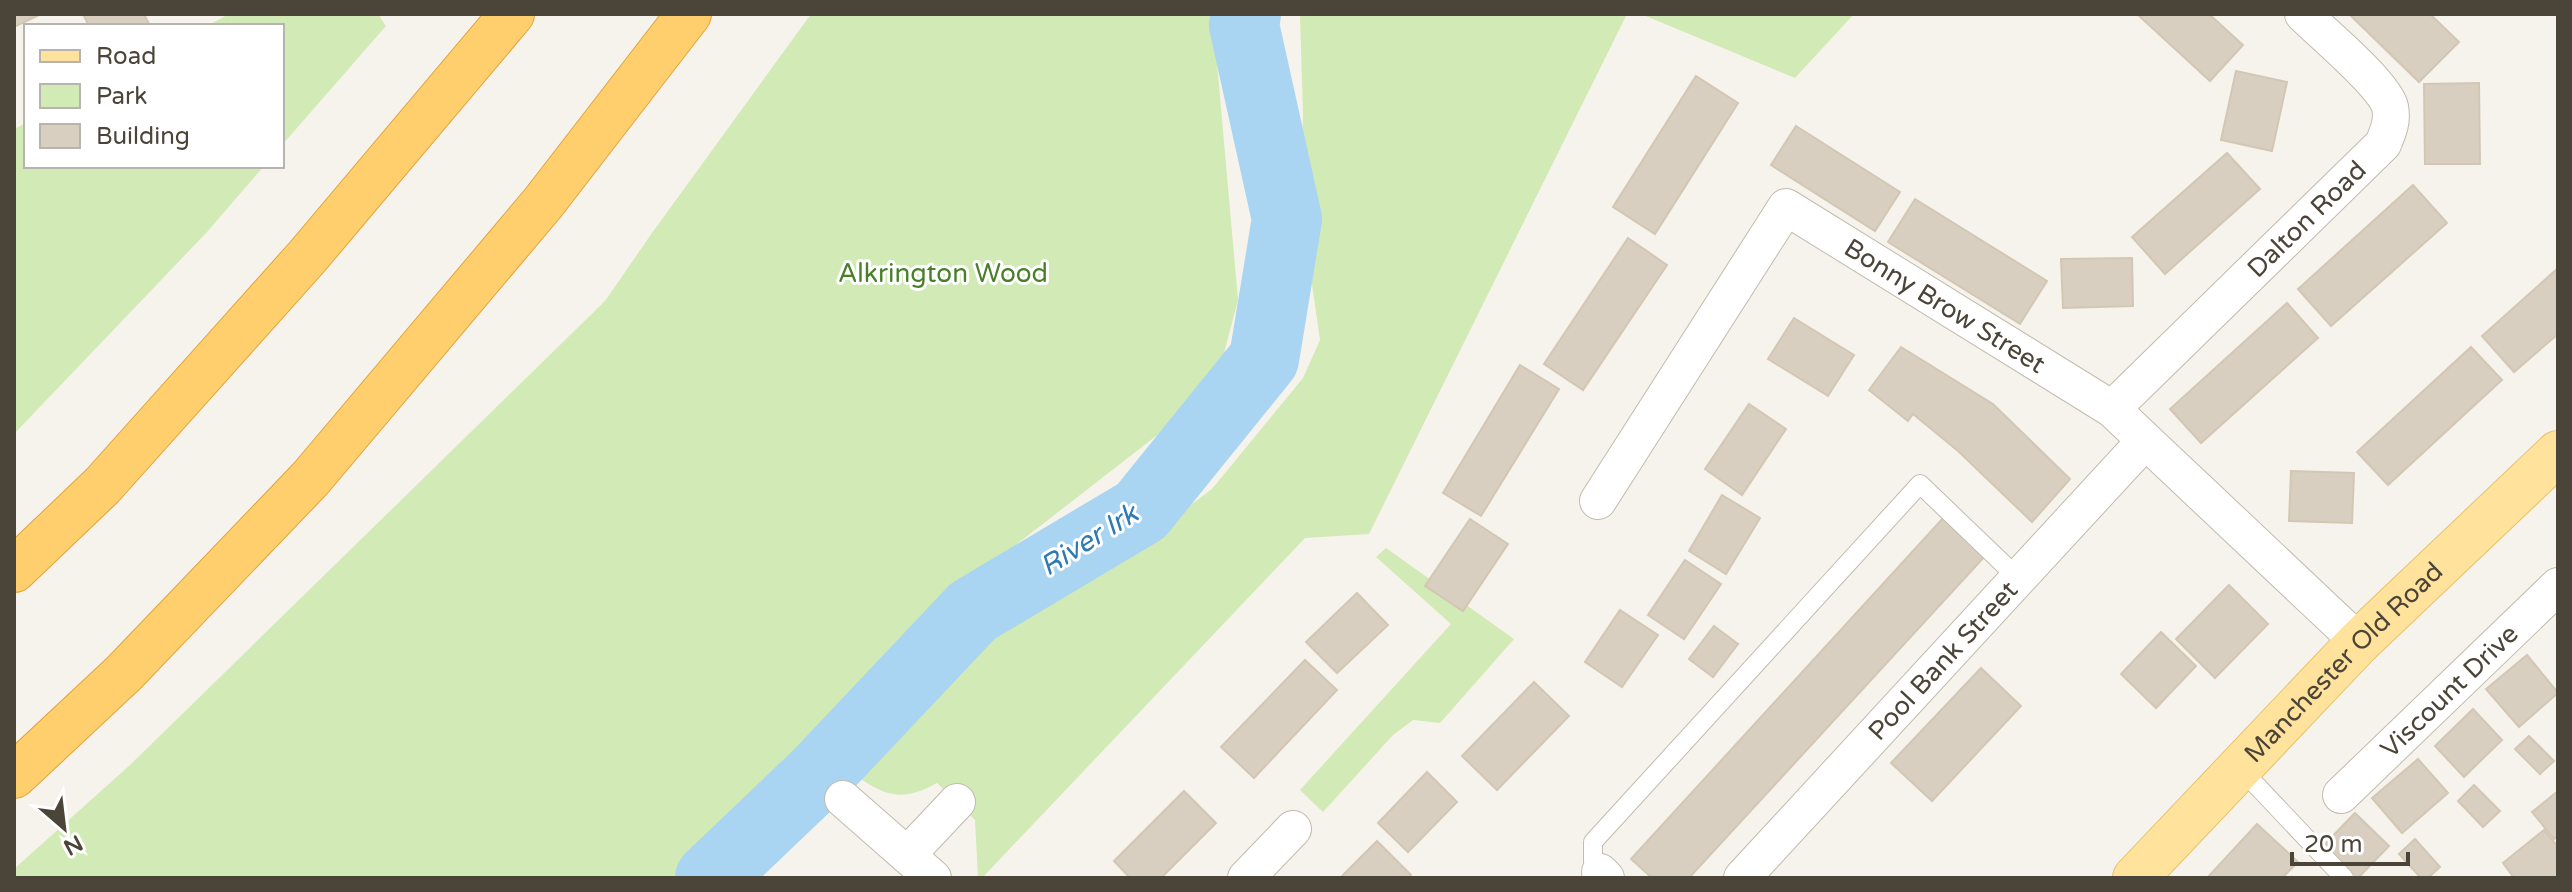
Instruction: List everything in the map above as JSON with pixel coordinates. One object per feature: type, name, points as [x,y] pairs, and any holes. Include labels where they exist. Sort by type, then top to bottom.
[{"type":"highway","points":[[14,570],[102,486],[286,280],[512,14]]},
{"type":"highway","points":[[14,776],[124,673],[311,478],[543,203],[689,14]]},
{"type":"main road","name":"Manchester Old Road","points":[[2135,878],[2359,642],[2558,453]]},
{"type":"street","name":"Dalton Road","points":[[2112,409],[2383,144],[2391,127],[2390,105],[2374,83],[2303,14]]},
{"type":"street","name":"Bonny Brow Street","points":[[1598,501],[1786,207],[2112,409],[2359,642]]},
{"type":"street","name":"Pool Bank Street","points":[[1742,878],[2144,442]]},
{"type":"street","name":"Viscount Drive","points":[[2341,795],[2558,586]]},
{"type":"street","points":[[843,799],[920,867],[957,802]]},
{"type":"street","points":[[1256,874],[1293,829]]},
{"type":"lane","points":[[1603,875],[1593,861],[1593,842],[1920,484],[2018,578]]},
{"type":"lane","points":[[2239,767],[2344,878]]},
{"type":"green space","points":[[229,14],[378,14],[386,26],[284,143],[284,24],[211,24]]},
{"type":"green space","name":"Alkrington Wood","points":[[811,14],[1218,14],[1214,29],[1238,300],[1214,391],[923,617],[792,761],[675,878],[14,878],[14,869],[130,765],[605,301]]},
{"type":"green space","points":[[1300,14],[1627,14],[1369,534],[1305,538],[982,878],[978,878],[975,820],[937,783],[914,793],[894,794],[875,788],[854,774],[950,665],[1076,573],[1160,528],[1212,489],[1303,378],[1320,340],[1300,201],[1303,114]]},
{"type":"green space","points":[[1641,14],[1854,14],[1795,78]]},
{"type":"green space","points":[[24,124],[24,168],[262,168],[207,232],[14,434],[14,129]]},
{"type":"green space","points":[[1386,548],[1514,639],[1440,723],[1413,720],[1393,735],[1323,812],[1300,790],[1451,624],[1376,557]]},
{"type":"building","points":[[14,14],[41,14],[14,27]]},
{"type":"building","points":[[83,14],[144,14],[149,24],[88,24]]},
{"type":"building","points":[[2137,14],[2209,14],[2243,45],[2210,81]]},
{"type":"building","points":[[2349,14],[2430,14],[2459,42],[2419,82]]},
{"type":"building","points":[[2236,71],[2287,82],[2272,151],[2221,140]]},
{"type":"building","points":[[1696,76],[1738,103],[1655,234],[1613,207]]},
{"type":"building","points":[[2479,83],[2480,164],[2425,164],[2424,84]]},
{"type":"building","points":[[1796,126],[1900,192],[1875,231],[1771,165]]},
{"type":"building","points":[[2227,153],[2260,189],[2165,274],[2132,237]]},
{"type":"building","points":[[2413,185],[2447,223],[2331,326],[2298,289]]},
{"type":"building","points":[[1915,199],[2047,281],[2020,324],[1888,242]]},
{"type":"building","points":[[1628,238],[1667,265],[1583,390],[1544,364]]},
{"type":"building","points":[[2132,258],[2133,306],[2063,308],[2061,259]]},
{"type":"building","points":[[2558,268],[2558,334],[2514,372],[2482,336]]},
{"type":"building","points":[[2287,303],[2318,338],[2201,443],[2170,409]]},
{"type":"building","points":[[1794,318],[1854,355],[1828,396],[1768,359]]},
{"type":"building","points":[[1901,347],[1993,404],[2070,479],[2032,522],[1958,451],[1913,414],[1908,421],[1869,390]]},
{"type":"building","points":[[2471,347],[2502,380],[2388,485],[2357,452]]},
{"type":"building","points":[[1520,365],[1559,389],[1481,516],[1443,493]]},
{"type":"building","points":[[1749,404],[1786,429],[1742,495],[1705,469]]},
{"type":"building","points":[[2291,471],[2354,473],[2352,523],[2289,521]]},
{"type":"building","points":[[1722,495],[1760,518],[1726,574],[1689,551]]},
{"type":"building","points":[[1945,516],[1986,555],[1689,878],[1652,878],[1631,859]]},
{"type":"building","points":[[1470,519],[1508,544],[1463,611],[1425,586]]},
{"type":"building","points":[[1685,560],[1721,584],[1684,639],[1648,615]]},
{"type":"building","points":[[2229,585],[2268,624],[2215,678],[2176,639]]},
{"type":"building","points":[[1357,593],[1388,625],[1337,673],[1306,642]]},
{"type":"building","points":[[1620,610],[1658,635],[1622,687],[1585,662]]},
{"type":"building","points":[[1714,626],[1738,644],[1713,677],[1689,659]]},
{"type":"building","points":[[2161,632],[2196,666],[2156,708],[2121,674]]},
{"type":"building","points":[[2527,655],[2558,693],[2519,727],[2486,689]]},
{"type":"building","points":[[1305,660],[1337,690],[1254,778],[1221,747]]},
{"type":"building","points":[[1981,668],[2021,706],[1932,801],[1891,763]]},
{"type":"building","points":[[1534,682],[1569,716],[1497,790],[1462,756]]},
{"type":"building","points":[[2473,709],[2502,740],[2464,777],[2435,746]]},
{"type":"building","points":[[2529,736],[2554,761],[2540,774],[2515,749]]},
{"type":"building","points":[[2418,759],[2448,793],[2402,833],[2372,798]]},
{"type":"building","points":[[1427,772],[1457,802],[1408,852],[1378,823]]},
{"type":"building","points":[[2474,785],[2500,811],[2483,827],[2458,801]]},
{"type":"building","points":[[1184,791],[1216,823],[1161,878],[1130,878],[1114,861]]},
{"type":"building","points":[[2558,791],[2558,836],[2554,839],[2532,812]]},
{"type":"building","points":[[2355,813],[2389,846],[2358,878],[2353,878],[2322,847]]},
{"type":"building","points":[[2257,824],[2298,862],[2282,878],[2207,878]]},
{"type":"building","points":[[2544,830],[2558,847],[2558,878],[2514,878],[2503,863]]},
{"type":"building","points":[[2415,839],[2440,867],[2428,878],[2421,878],[2399,854]]},
{"type":"building","points":[[1377,841],[1411,875],[1408,878],[1340,878]]},
{"type":"waterway","name":"River Irk","points":[[710,878],[818,775],[973,611],[1141,511],[1264,359],[1287,219],[1244,25],[1246,14]]}]
